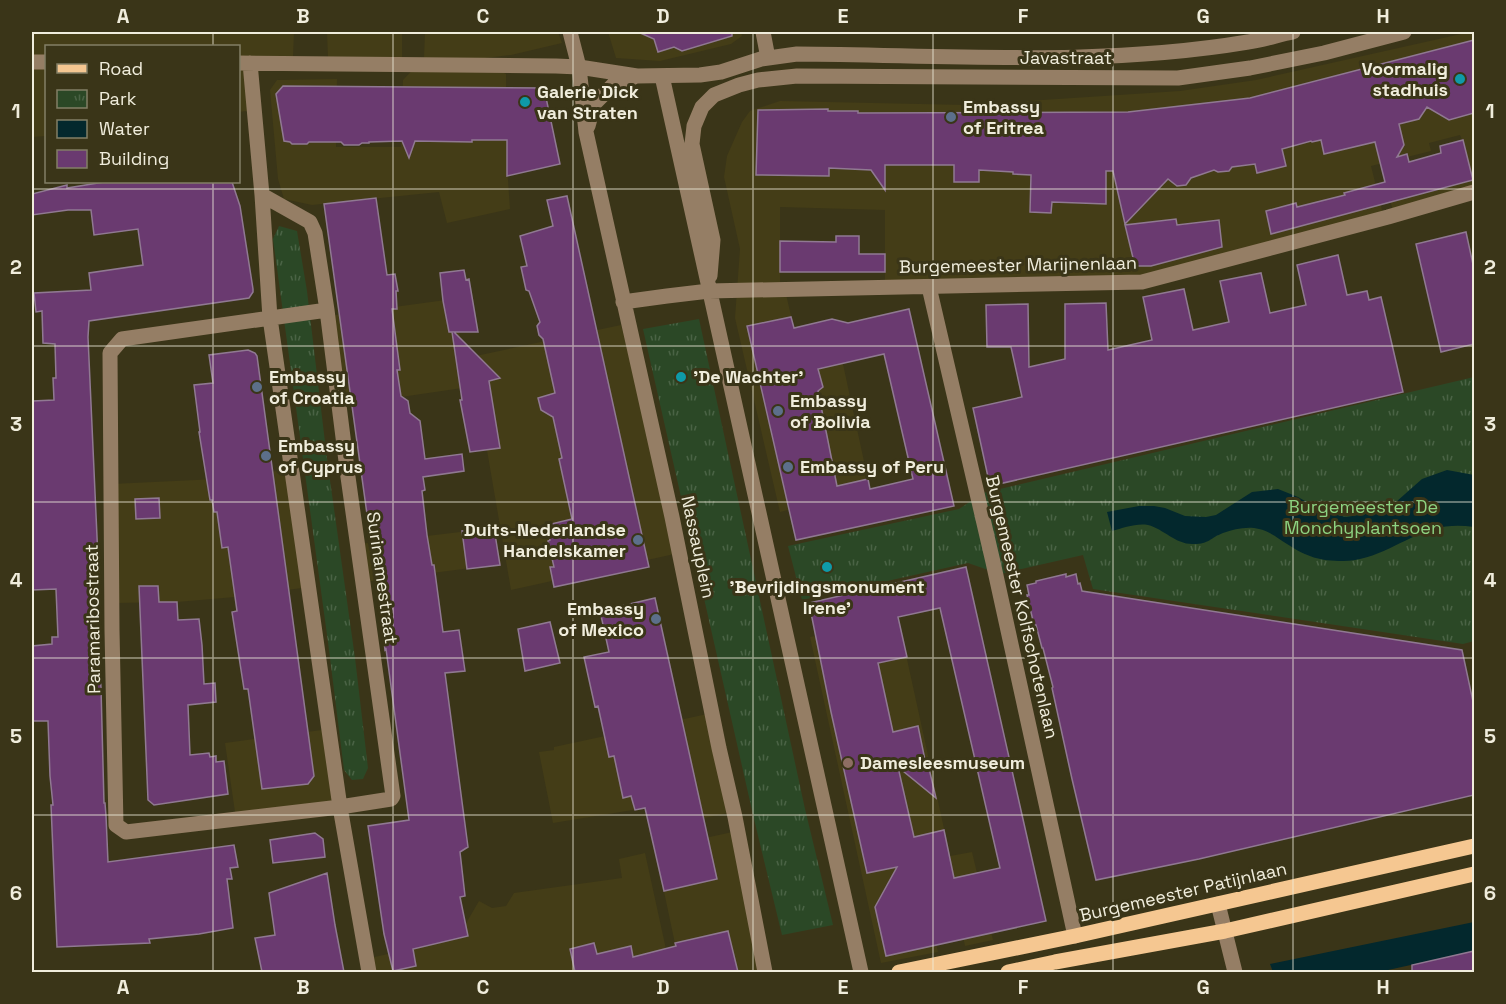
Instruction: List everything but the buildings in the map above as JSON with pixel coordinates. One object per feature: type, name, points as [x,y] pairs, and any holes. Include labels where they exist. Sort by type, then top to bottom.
[{"type":"main road","name":"Burgemeester Patijnlaan","points":[[899,972],[1075,936],[1474,846]]},
{"type":"main road","points":[[1008,972],[1225,931],[1474,874]]},
{"type":"street","name":"Nassauplein","points":[[570,32],[579,67],[586,132],[674,528],[765,972]]},
{"type":"street","points":[[763,32],[768,58]]},
{"type":"street","name":"Javastraat","points":[[244,63],[473,64],[579,67],[637,76],[700,75],[721,72],[761,59],[796,54],[1056,57],[1128,55],[1240,44],[1293,32]]},
{"type":"street","name":"Javastraat","points":[[709,291],[713,240],[692,144],[694,126],[702,107],[714,95],[724,91],[758,80],[797,76],[1178,78],[1250,68],[1324,53],[1404,32]]},
{"type":"street","points":[[244,63],[262,195],[270,318],[340,807],[369,972]]},
{"type":"street","name":"Nassauplein","points":[[586,132],[594,104],[615,83],[637,76]]},
{"type":"street","points":[[662,76],[861,972]]},
{"type":"street","name":"Burgemeester Marijnenlaan","points":[[623,302],[709,291],[1142,282],[1388,218],[1474,192]]},
{"type":"street","name":"Surinamestraat","points":[[262,195],[310,222],[315,233],[393,796],[391,799],[340,807]]},
{"type":"street","name":"Burgemeester Kolfschotenlaan","points":[[929,286],[993,562],[1075,936]]},
{"type":"street","points":[[270,318],[327,310]]},
{"type":"street","name":"Paramaribostraat","points":[[270,318],[122,339],[110,353],[116,825],[126,832],[340,807]]},
{"type":"street","points":[[1218,904],[1235,972]]},
{"type":"shaded area","points":[[32,32],[294,32],[293,57],[260,57],[254,110],[240,112],[240,45],[45,45],[45,136],[32,137]]},
{"type":"shaded area","points":[[327,32],[402,32],[402,58],[328,58]]},
{"type":"shaded area","points":[[425,32],[558,32],[562,43],[511,55],[477,59],[506,74],[510,209],[447,223],[439,192],[312,205],[284,199],[278,179],[270,90],[277,80],[337,79],[336,147],[401,147],[403,80],[424,58]]},
{"type":"shaded area","points":[[608,32],[741,32],[742,36],[731,44],[660,61],[616,58]]},
{"type":"shaded area","points":[[1474,32],[1474,192],[1394,215],[1382,169],[1465,146],[1460,135],[1429,143],[1431,151],[1371,166],[1384,218],[1142,282],[885,287],[885,210],[780,207],[780,289],[785,290],[802,363],[841,355],[870,489],[780,512],[735,318],[740,249],[724,177],[727,156],[742,122],[750,111],[780,101],[966,105],[1180,91],[1256,80]]},
{"type":"shaded area","points":[[453,299],[469,387],[340,406],[328,316]]},
{"type":"shaded area","points":[[621,325],[679,553],[511,590],[471,357]]},
{"type":"shaded area","points":[[292,469],[309,587],[177,602],[112,603],[112,484],[217,479]]},
{"type":"shaded area","points":[[494,528],[501,564],[364,582],[359,544]]},
{"type":"shaded area","points":[[898,618],[950,856],[972,852],[993,940],[965,946],[947,858],[919,864],[938,952],[881,963],[810,637]]},
{"type":"shaded area","points":[[712,713],[733,812],[656,828],[645,808],[553,823],[539,752]]},
{"type":"shaded area","points":[[329,729],[340,807],[236,819],[225,743]]},
{"type":"shaded area","points":[[737,831],[765,972],[681,972],[655,849]]},
{"type":"shaded area","points":[[645,853],[671,972],[373,972],[370,958],[468,936],[465,925],[479,901],[492,908],[506,906],[514,893],[622,878],[619,859]]},
{"type":"green space","points":[[279,226],[297,231],[307,291],[368,768],[363,779],[352,780],[344,770],[273,239]]},
{"type":"green space","points":[[699,319],[805,809],[833,925],[782,935],[643,329]]},
{"type":"green space","name":"Burgemeester De Monchyplantsoen","points":[[1474,377],[1474,641],[1463,644],[1093,589],[1083,555],[1000,574],[968,563],[802,600],[788,546],[959,509],[983,493]]},
{"type":"water","points":[[1447,470],[1474,475],[1474,527],[1454,526],[1434,529],[1378,553],[1355,560],[1335,561],[1307,555],[1274,535],[1255,528],[1232,530],[1199,544],[1181,542],[1148,525],[1134,525],[1112,531],[1107,512],[1139,506],[1154,506],[1185,516],[1206,517],[1216,515],[1252,492],[1278,489],[1324,512],[1346,517],[1372,513],[1396,502],[1422,479]]},
{"type":"water","points":[[1474,922],[1474,951],[1379,972],[1273,972],[1270,964]]},
{"type":"place","name":"Voormalig stadhuis","points":[[1460,79]]},
{"type":"place","name":"Galerie Dick van Straten","points":[[525,102]]},
{"type":"place","name":"Embassy of Eritrea","points":[[951,117]]},
{"type":"place","name":"'De Wachter'","points":[[681,377]]},
{"type":"place","name":"Embassy of Croatia","points":[[257,387]]},
{"type":"place","name":"Embassy of Bolivia","points":[[778,411]]},
{"type":"place","name":"Embassy of Cyprus","points":[[266,456]]},
{"type":"place","name":"Embassy of Peru","points":[[788,467]]},
{"type":"place","name":"Duits-Nederlandse Handelskamer","points":[[638,540]]},
{"type":"place","name":"'Bevrijdingsmonument Irene'","points":[[827,567]]},
{"type":"place","name":"Embassy of Mexico","points":[[656,619]]},
{"type":"place","name":"Damesleesmuseum","points":[[848,763]]}]
